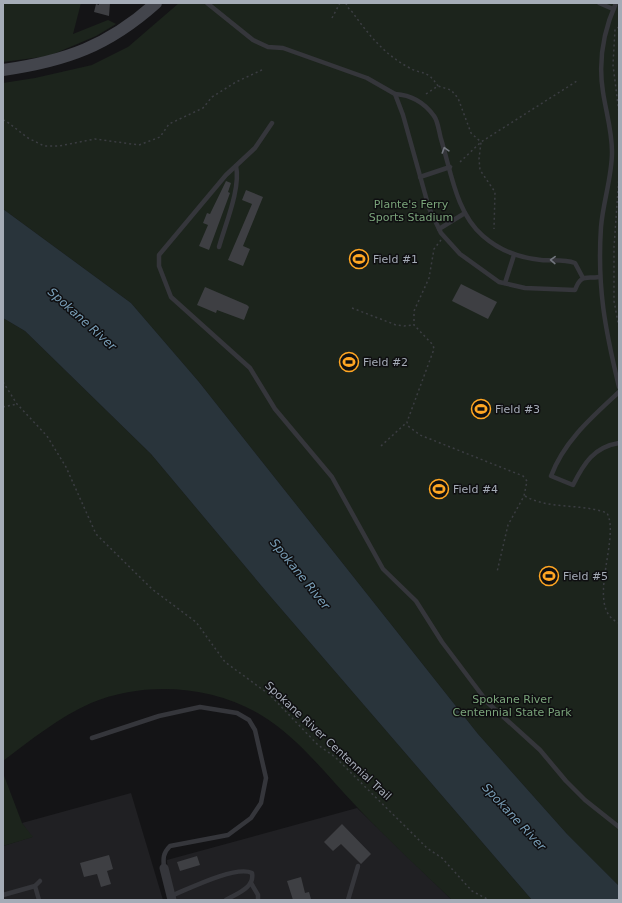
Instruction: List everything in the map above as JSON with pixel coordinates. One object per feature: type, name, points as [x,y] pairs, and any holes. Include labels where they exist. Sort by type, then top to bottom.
[{"type":"street","points":[[3,70],[46,63],[84,51],[130,23],[156,3]]},
{"type":"street","points":[[164,868],[171,898]]},
{"type":"lane","points":[[206,3],[253,40],[268,47],[283,48],[366,78],[396,94],[407,95],[421,103],[435,116],[464,213],[482,236],[514,255],[540,260],[566,260],[574,263],[583,278]]},
{"type":"lane","points":[[599,3],[613,10]]},
{"type":"lane","points":[[616,3],[606,27],[601,60],[601,80],[610,131],[612,158],[601,226],[599,277],[603,317],[619,386]]},
{"type":"lane","points":[[396,94],[429,208],[444,236],[460,254],[499,282],[526,288],[575,290],[578,280],[583,278],[599,277]]},
{"type":"lane","points":[[272,123],[255,148],[236,166],[183,225],[159,255],[159,266],[171,296],[250,368],[275,409],[332,477],[383,569],[416,601],[442,642],[488,703],[540,750],[566,781],[585,800],[619,827]]},
{"type":"lane","points":[[219,247],[234,196],[237,173],[236,166]]},
{"type":"lane","points":[[420,177],[450,167]]},
{"type":"lane","points":[[440,229],[464,213]]},
{"type":"lane","points":[[505,283],[514,255]]},
{"type":"lane","points":[[619,392],[570,441],[556,462],[551,476],[573,485],[583,465],[605,445],[619,442]]},
{"type":"lane","points":[[92,738],[159,716],[200,707],[237,713],[249,720],[255,730],[266,778],[261,803],[251,818],[228,835],[170,846],[165,851],[163,857],[164,868]]},
{"type":"lane","points":[[348,900],[358,866]]},
{"type":"lane","points":[[171,898],[233,872],[246,870],[252,873],[253,878],[246,889],[226,900]]},
{"type":"lane","points":[[3,895],[35,886],[40,881]]},
{"type":"lane","points":[[251,883],[258,895],[258,900]]},
{"type":"lane","points":[[35,886],[39,900]]},
{"type":"path","points":[[332,18],[340,3]]},
{"type":"path","points":[[346,3],[358,21],[377,44],[409,68],[423,71],[431,76],[438,86],[450,90],[458,98],[471,133],[481,142]]},
{"type":"path","points":[[619,27],[615,29],[613,65],[619,112]]},
{"type":"path","points":[[3,120],[28,138],[44,146],[59,146],[95,139],[139,145],[160,137],[169,124],[203,108],[212,97],[236,82],[264,69]]},
{"type":"path","points":[[460,162],[481,142],[577,81]]},
{"type":"path","points":[[426,94],[438,86]]},
{"type":"path","points":[[481,142],[479,159],[480,170],[495,192],[494,229]]},
{"type":"path","points":[[619,178],[614,247],[614,301],[619,328]]},
{"type":"path","points":[[382,446],[407,422],[434,350],[433,345],[414,325],[414,311],[429,278],[434,250],[437,243],[444,236]]},
{"type":"path","points":[[352,308],[396,325],[414,325]]},
{"type":"path","name":"Spokane River Centennial Trail","points":[[3,382],[17,404],[47,436],[66,467],[96,534],[152,589],[196,622],[225,662],[270,695],[318,745],[335,757],[427,848],[442,858],[472,891],[489,900]]},
{"type":"path","points":[[3,406],[17,404]]},
{"type":"path","points":[[407,422],[408,426],[420,435],[523,476],[527,481],[524,496],[508,525],[497,572]]},
{"type":"path","points":[[524,496],[536,503],[579,507],[607,513],[610,518],[610,528],[604,581],[606,610],[609,617],[619,623]]},
{"type":"shaded area","points":[[131,793],[163,900],[3,900],[3,846],[32,837],[22,823]]},
{"type":"shaded area","points":[[357,808],[452,900],[175,900],[168,874],[167,860]]},
{"type":"green space","points":[[3,3],[81,3],[73,34],[108,20],[116,24],[96,36],[49,56],[3,62]]},
{"type":"green space","name":"Plante's Ferry Sports Stadium","points":[[179,3],[619,3],[619,886],[567,834],[478,734],[199,382],[131,303],[3,209],[3,83],[35,78],[92,65],[128,47]]},
{"type":"green space","points":[[3,318],[25,331],[151,454],[270,596],[532,900],[452,900],[380,831],[307,752],[285,732],[253,711],[232,701],[209,694],[185,690],[161,689],[113,695],[91,703],[68,715],[46,729],[3,761]]},
{"type":"green space","points":[[3,773],[22,823],[33,837],[3,846]]},
{"type":"water","name":"Spokane River","points":[[3,209],[131,303],[199,382],[478,734],[567,834],[619,886],[619,900],[532,900],[270,596],[151,454],[25,331],[3,318]]},
{"type":"building","points":[[99,3],[110,3],[109,16],[94,12],[96,4],[99,5]]},
{"type":"building","points":[[226,181],[231,183],[228,192],[230,193],[209,250],[199,246],[208,225],[203,223],[207,213],[210,214]]},
{"type":"building","points":[[246,190],[263,197],[243,246],[250,249],[243,266],[228,260],[252,204],[242,200]]},
{"type":"building","points":[[461,284],[497,302],[488,319],[452,301]]},
{"type":"building","points":[[205,287],[247,305],[249,307],[244,320],[217,310],[216,313],[197,305]]},
{"type":"building","points":[[342,824],[371,854],[361,864],[341,844],[333,851],[324,842]]},
{"type":"building","points":[[109,855],[113,869],[107,871],[111,884],[101,887],[97,874],[84,877],[80,863]]},
{"type":"building","points":[[197,856],[200,865],[180,871],[177,862]]},
{"type":"building","points":[[301,877],[305,893],[309,892],[311,899],[293,900],[287,881]]},
{"type":"place","name":"Field #1","points":[[359,259]]},
{"type":"place","name":"Field #2","points":[[349,362]]},
{"type":"place","name":"Field #3","points":[[481,409]]},
{"type":"place","name":"Field #4","points":[[439,489]]},
{"type":"place","name":"Field #5","points":[[549,576]]},
{"type":"park label","name":"Spokane River Centennial State Park","points":[[512,705]]}]
